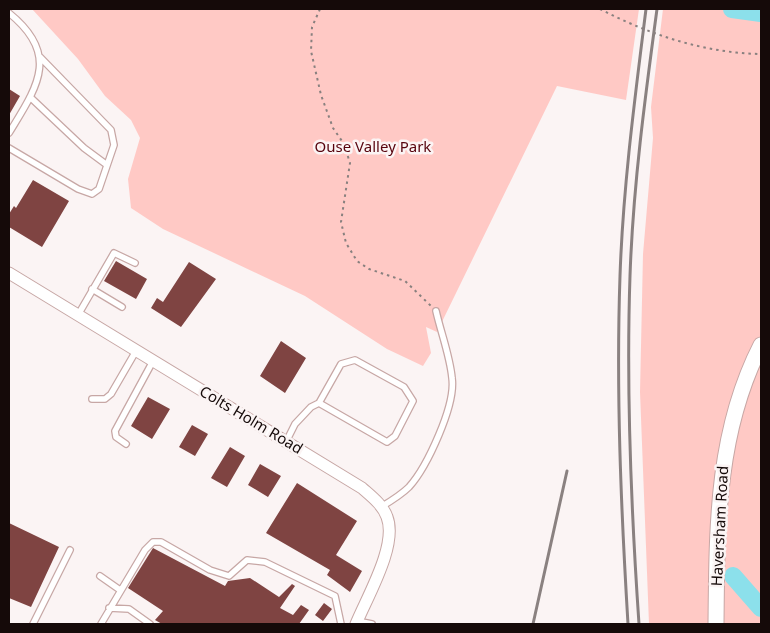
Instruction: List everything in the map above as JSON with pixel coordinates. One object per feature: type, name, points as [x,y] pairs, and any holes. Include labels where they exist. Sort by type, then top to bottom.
[{"type":"street","name":"Colts Holm Road","points":[[9,273],[362,488],[381,507],[387,516],[390,529],[388,546],[357,622]]},
{"type":"street","name":"Haversham Road","points":[[716,624],[719,501],[725,453],[733,416],[761,345]]},
{"type":"lane","points":[[9,14],[32,36],[40,57],[111,130],[114,145],[99,189],[92,194],[78,189],[9,148]]},
{"type":"lane","points":[[9,133],[36,88],[40,57]]},
{"type":"lane","points":[[30,98],[84,148],[107,165]]},
{"type":"lane","points":[[78,315],[114,253],[135,263]]},
{"type":"lane","points":[[92,289],[122,308]]},
{"type":"lane","points":[[381,507],[398,497],[418,475],[444,418],[452,395],[452,379],[436,311]]},
{"type":"lane","points":[[92,399],[106,399],[111,394],[136,351]]},
{"type":"lane","points":[[286,442],[295,424],[311,407],[319,403],[340,364],[355,360],[404,386],[414,401],[395,436],[387,442],[319,403]]},
{"type":"lane","points":[[126,444],[116,437],[115,431],[153,361]]},
{"type":"lane","points":[[101,624],[145,550],[153,542],[161,542],[210,570],[229,576],[247,560],[265,562],[335,596],[341,624]]},
{"type":"lane","points":[[33,624],[70,550]]},
{"type":"lane","points":[[100,576],[120,590]]},
{"type":"lane","points":[[109,608],[129,609],[150,624]]},
{"type":"lane","points":[[357,622],[372,624]]},
{"type":"path","points":[[320,9],[312,27],[311,51],[321,95],[333,128],[344,144],[350,163],[341,222],[346,243],[357,261],[369,269],[406,281],[436,311]]},
{"type":"path","points":[[600,9],[624,21],[690,45],[736,54],[761,54]]},
{"type":"green space","name":"Ouse Valley Park","points":[[32,9],[639,9],[626,100],[557,86],[437,332],[426,327],[431,353],[423,366],[387,349],[305,296],[163,229],[131,208],[128,179],[140,138],[131,120],[105,96],[78,59]]},
{"type":"green space","points":[[663,9],[732,9],[761,13],[761,624],[649,624],[640,392],[643,254],[653,138],[651,107]]},
{"type":"building","points":[[9,89],[20,96],[9,115]]},
{"type":"building","points":[[33,180],[69,201],[42,247],[9,227],[9,214],[14,206],[16,208]]},
{"type":"building","points":[[116,261],[147,279],[136,299],[104,281]]},
{"type":"building","points":[[189,262],[216,279],[181,327],[151,308],[157,298],[163,302]]},
{"type":"building","points":[[281,341],[306,358],[285,393],[260,376]]},
{"type":"building","points":[[148,397],[170,409],[152,439],[131,426]]},
{"type":"building","points":[[192,425],[208,434],[195,456],[179,447]]},
{"type":"building","points":[[230,447],[245,456],[227,487],[211,478]]},
{"type":"building","points":[[260,464],[281,476],[268,497],[248,485]]},
{"type":"building","points":[[297,483],[357,521],[336,555],[362,571],[350,592],[327,575],[330,570],[266,533]]},
{"type":"building","points":[[9,523],[59,547],[31,607],[9,598]]},
{"type":"building","points":[[153,548],[225,586],[228,581],[250,578],[279,597],[292,584],[295,586],[280,608],[293,615],[301,605],[309,610],[299,624],[162,624],[155,620],[163,611],[128,588]]},
{"type":"building","points":[[324,603],[332,609],[323,621],[315,615]]},
{"type":"waterway","points":[[732,9],[761,13]]},
{"type":"waterway","points":[[733,576],[761,608]]},
{"type":"railway","points":[[628,624],[620,450],[620,276],[627,176],[646,9]]},
{"type":"railway","points":[[639,624],[630,450],[630,276],[637,176],[657,9]]},
{"type":"railway","points":[[533,624],[567,471]]}]
